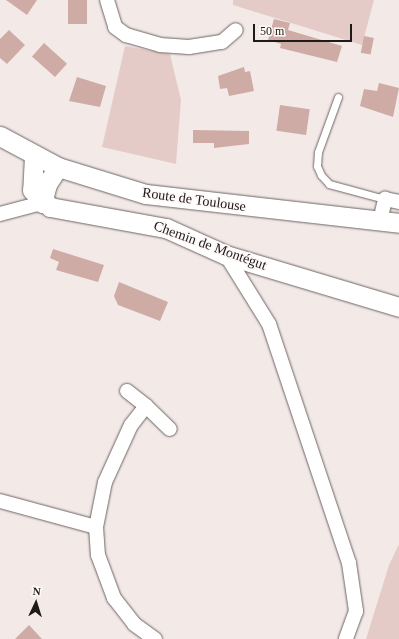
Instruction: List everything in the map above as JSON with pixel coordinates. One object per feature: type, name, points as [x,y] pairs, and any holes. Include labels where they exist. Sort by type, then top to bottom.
[{"type":"street","points":[[107,0],[115,27],[126,35],[160,45],[189,47],[222,42],[236,30]]},
{"type":"street","name":"Route de Toulouse","points":[[0,136],[34,156],[58,167],[146,194],[399,223]]},
{"type":"street","points":[[34,156],[32,190],[42,203]]},
{"type":"street","points":[[42,203],[47,184],[58,167]]},
{"type":"street","points":[[380,221],[392,200]]},
{"type":"street","points":[[0,214],[42,203]]},
{"type":"street","name":"Chemin de Montégut","points":[[42,203],[60,210],[166,228],[226,255],[399,307]]},
{"type":"street","points":[[226,255],[269,324],[352,574],[356,611],[346,639]]},
{"type":"street","points":[[127,392],[146,406],[170,429]]},
{"type":"street","points":[[146,406],[131,425],[110,466],[96,527],[98,555],[107,585],[124,613],[155,639]]},
{"type":"street","points":[[0,501],[96,527]]},
{"type":"lane","points":[[338,97],[318,152],[321,175],[329,184],[392,200]]},
{"type":"shaded area","points":[[233,0],[374,0],[362,45],[233,5]]},
{"type":"shaded area","points":[[125,46],[170,54],[181,100],[176,164],[102,147]]},
{"type":"shaded area","points":[[399,544],[399,639],[366,639],[389,565]]},
{"type":"building","points":[[6,0],[37,0],[27,15]]},
{"type":"building","points":[[68,0],[87,0],[87,24],[68,24]]},
{"type":"building","points":[[274,19],[290,23],[288,30],[342,46],[337,62],[280,48],[281,44],[268,40]]},
{"type":"building","points":[[9,30],[25,45],[7,64],[0,58],[0,39]]},
{"type":"building","points":[[364,36],[374,38],[371,55],[361,53]]},
{"type":"building","points":[[44,43],[67,64],[55,77],[32,56]]},
{"type":"building","points":[[244,67],[245,72],[250,71],[254,91],[229,96],[227,88],[220,89],[218,76]]},
{"type":"building","points":[[77,77],[106,86],[100,107],[69,101]]},
{"type":"building","points":[[379,83],[399,88],[393,117],[360,106],[364,89],[377,91]]},
{"type":"building","points":[[280,105],[310,109],[306,135],[276,131]]},
{"type":"building","points":[[193,130],[249,131],[249,144],[214,148],[214,143],[193,143]]},
{"type":"building","points":[[53,249],[104,265],[98,282],[56,270],[59,262],[50,258]]},
{"type":"building","points":[[119,282],[168,302],[160,321],[118,305],[114,296]]},
{"type":"building","points":[[29,625],[42,639],[15,639]]}]
